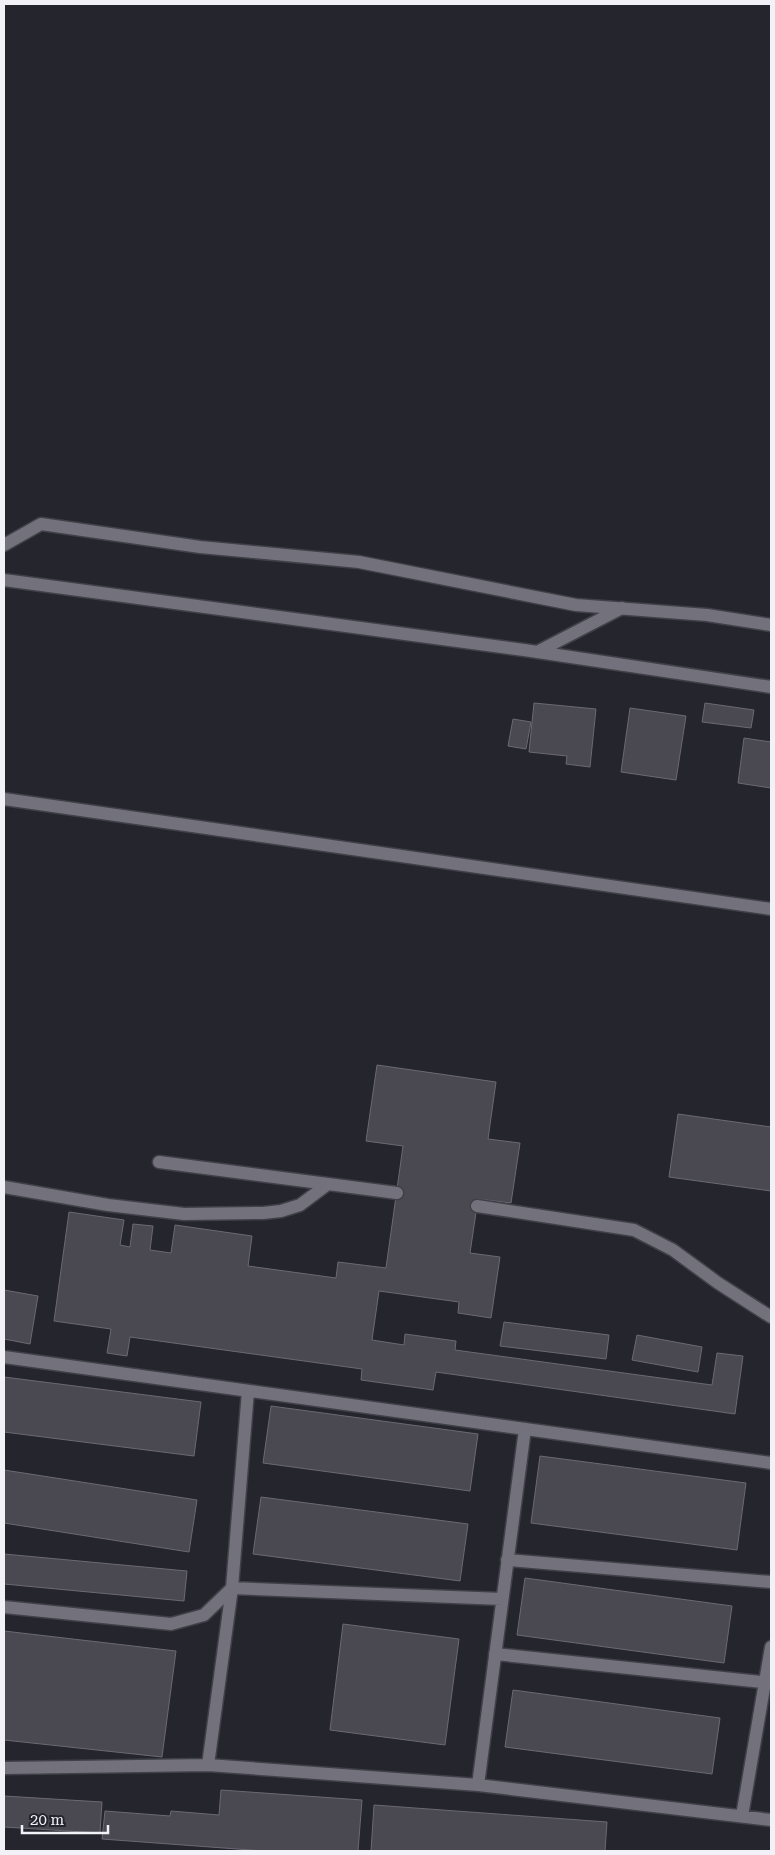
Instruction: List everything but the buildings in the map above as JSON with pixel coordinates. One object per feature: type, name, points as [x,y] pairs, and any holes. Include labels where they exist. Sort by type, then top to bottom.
[{"type":"street","points":[[4,545],[41,524],[200,547],[359,562],[576,605],[708,615],[771,625]]},
{"type":"street","points":[[4,580],[537,652],[771,687]]},
{"type":"street","points":[[537,652],[622,608]]},
{"type":"street","points":[[4,798],[771,909]]},
{"type":"street","points":[[159,1162],[397,1193]]},
{"type":"street","points":[[4,1187],[108,1205],[184,1214],[263,1214],[300,1205],[328,1184]]},
{"type":"street","points":[[477,1206],[634,1230],[673,1250],[718,1283],[771,1317]]},
{"type":"street","points":[[4,1357],[771,1462]]},
{"type":"street","points":[[208,1765],[232,1588],[248,1391]]},
{"type":"street","points":[[478,1785],[525,1429]]},
{"type":"street","points":[[507,1560],[771,1582]]},
{"type":"street","points":[[4,1607],[171,1624],[204,1615],[232,1588],[502,1599]]},
{"type":"street","points":[[742,1816],[769,1683],[771,1647]]},
{"type":"street","points":[[495,1654],[769,1683]]},
{"type":"street","points":[[4,1768],[208,1765],[478,1785],[771,1820]]}]
